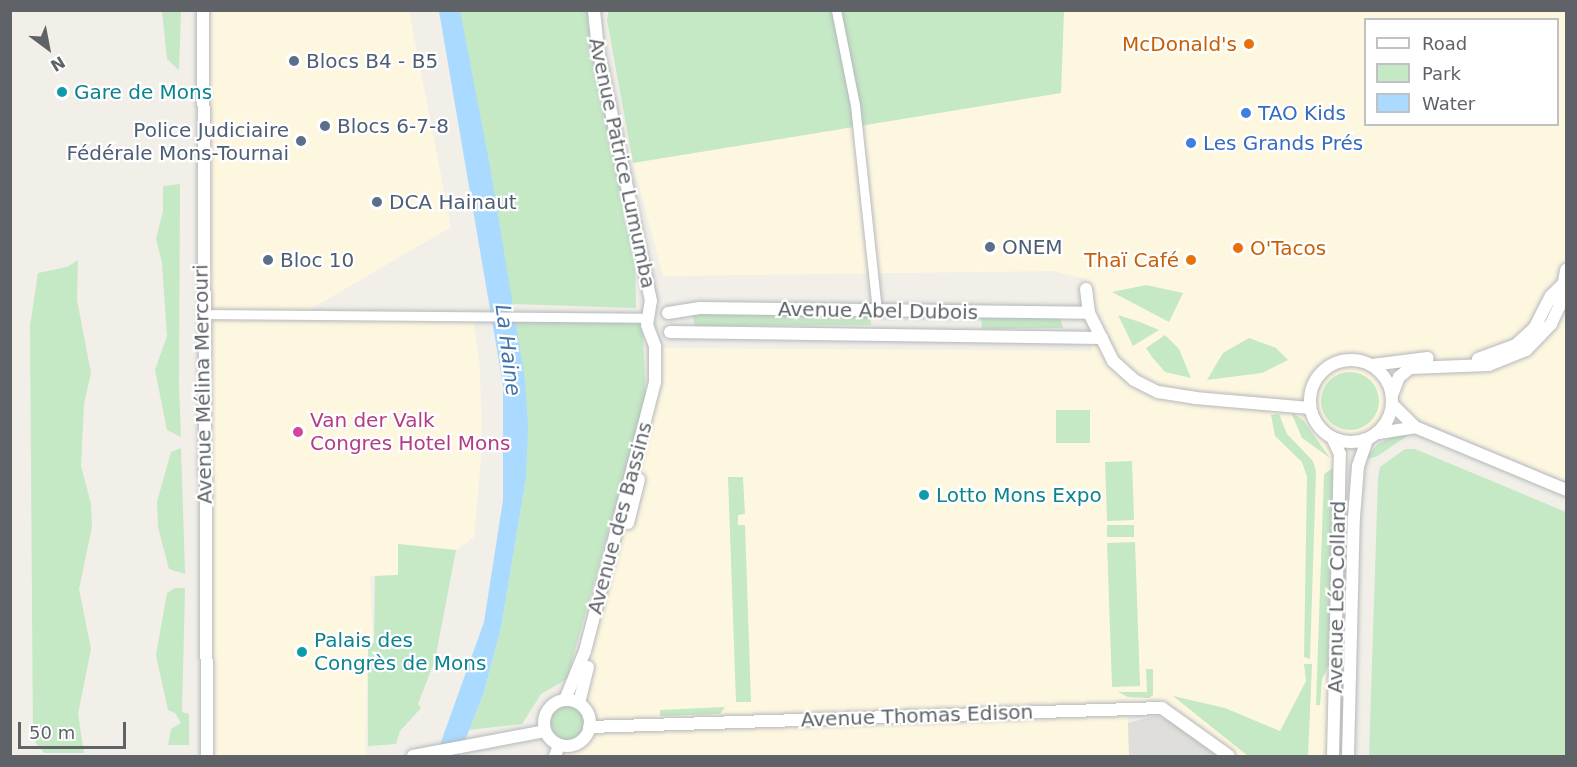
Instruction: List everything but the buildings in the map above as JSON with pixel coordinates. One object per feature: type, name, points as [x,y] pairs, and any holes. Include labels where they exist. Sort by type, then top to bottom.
[{"type":"street","name":"Avenue Mélina Mercouri","points":[[203,10],[202,314],[207,756]]},
{"type":"street","name":"Avenue Patrice Lumumba","points":[[594,10],[598,49],[651,301],[646,317],[650,332]]},
{"type":"street","name":"Avenue Patrice Lumumba","points":[[600,10],[599,24],[654,289],[673,320],[673,333]]},
{"type":"street","points":[[836,10],[855,105],[877,311]]},
{"type":"street","points":[[1415,427],[1379,433],[1356,443],[1334,439],[1321,429],[1310,408],[1313,387],[1326,369],[1348,360],[1372,365],[1416,358],[1484,358],[1516,345],[1541,317],[1551,296],[1565,276]]},
{"type":"street","points":[[1379,433],[1390,416],[1392,399],[1399,377],[1410,368],[1489,365],[1526,350],[1551,324],[1565,276]]},
{"type":"street","points":[[1086,289],[1089,313],[1113,361],[1130,377],[1158,392],[1310,408]]},
{"type":"street","name":"Avenue Abel Dubois","points":[[646,317],[700,308],[1089,313]]},
{"type":"street","points":[[202,314],[473,318],[646,317]]},
{"type":"street","name":"Avenue Abel Dubois","points":[[650,332],[1102,338]]},
{"type":"street","name":"Avenue des Bassins","points":[[545,731],[547,710],[565,700],[585,651],[655,382],[655,346],[650,332]]},
{"type":"street","name":"Avenue des Bassins","points":[[579,703],[636,494],[661,383],[662,343],[673,333]]},
{"type":"street","points":[[1372,365],[1385,378],[1392,399],[1415,427],[1566,490]]},
{"type":"street","name":"Avenue Léo Collard","points":[[1333,756],[1340,454],[1334,439]]},
{"type":"street","name":"Avenue Léo Collard","points":[[1348,756],[1354,517],[1358,466],[1367,440]]},
{"type":"street","points":[[412,756],[545,731],[556,751],[578,743],[589,727],[588,714],[579,703],[565,700]]},
{"type":"street","name":"Avenue Thomas Edison","points":[[589,727],[1162,708],[1229,756]]},
{"type":"shaded area","points":[[203,11],[409,11],[451,227],[302,314],[473,318],[480,368],[482,448],[474,537],[456,550],[398,544],[398,575],[370,576],[373,644],[368,644],[365,756],[207,756]]},
{"type":"shaded area","points":[[1036,11],[1566,11],[1566,482],[1420,420],[1403,429],[1349,443],[1341,756],[1229,756],[1162,708],[1128,708],[1129,756],[555,756],[581,675],[659,348],[1091,351],[1095,325],[1086,279],[1053,271],[663,276],[633,163],[1061,93],[1063,12]]},
{"type":"shaded area","points":[[1155,716],[1176,723],[1218,756],[1129,756],[1128,723]]},
{"type":"green space","points":[[609,10],[1064,12],[1061,93],[633,163],[607,20]]},
{"type":"green space","points":[[162,11],[181,11],[179,70],[167,59]]},
{"type":"green space","points":[[460,11],[591,11],[588,24],[635,256],[636,308],[511,304]]},
{"type":"green space","points":[[180,184],[181,437],[167,430],[155,370],[167,336],[162,263],[156,239],[163,211],[163,186]]},
{"type":"green space","points":[[78,260],[77,300],[91,373],[84,404],[81,466],[91,504],[92,527],[79,589],[91,649],[78,714],[84,753],[44,753],[33,739],[30,326],[38,273],[67,267]]},
{"type":"green space","points":[[1146,285],[1183,293],[1169,322],[1112,292]]},
{"type":"green space","points":[[692,313],[870,315],[871,325],[695,326]]},
{"type":"green space","points":[[981,315],[1060,317],[1063,328],[982,329]]},
{"type":"green space","points":[[1118,315],[1140,322],[1159,330],[1133,346]]},
{"type":"green space","points":[[512,318],[642,318],[646,397],[567,679],[541,694],[522,724],[469,730],[484,692],[501,628],[526,478],[525,379]]},
{"type":"green space","points":[[1165,335],[1179,349],[1191,378],[1165,372],[1146,348]]},
{"type":"green space","points":[[1249,338],[1276,348],[1288,360],[1262,373],[1207,380],[1223,353]]},
{"type":"green space","points":[[1344,372],[1356,372],[1371,380],[1379,395],[1379,407],[1371,422],[1356,430],[1344,430],[1329,422],[1321,407],[1321,395],[1329,380]]},
{"type":"green space","points":[[1056,410],[1090,410],[1090,443],[1056,443]]},
{"type":"green space","points":[[1291,412],[1303,420],[1330,458],[1302,438]]},
{"type":"green space","points":[[1279,414],[1287,434],[1313,461],[1316,472],[1310,659],[1304,657],[1307,477],[1302,462],[1275,436],[1271,415]]},
{"type":"green space","points":[[1396,435],[1407,436],[1376,457],[1365,459],[1378,444]]},
{"type":"green space","points":[[181,448],[185,574],[169,569],[158,527],[157,502],[171,452]]},
{"type":"green space","points":[[1405,449],[1415,449],[1566,512],[1566,756],[1369,756],[1378,478],[1380,467]]},
{"type":"green space","points":[[1132,461],[1134,520],[1107,521],[1105,462]]},
{"type":"green space","points":[[1333,468],[1330,662],[1322,679],[1320,705],[1316,705],[1324,474]]},
{"type":"green space","points":[[728,477],[743,477],[745,514],[738,515],[738,525],[745,525],[751,702],[736,702]]},
{"type":"green space","points":[[1107,525],[1134,525],[1134,537],[1107,537]]},
{"type":"green space","points":[[1135,542],[1140,686],[1112,687],[1107,543]]},
{"type":"green space","points":[[398,544],[456,550],[435,660],[418,704],[421,708],[400,731],[396,744],[368,746],[368,644],[374,643],[375,576],[398,575]]},
{"type":"green space","points":[[175,588],[185,588],[182,712],[189,714],[189,745],[168,745],[171,729],[181,723],[175,713],[168,710],[156,655],[167,593]]},
{"type":"green space","points":[[1304,664],[1312,664],[1308,756],[1248,756],[1173,696],[1225,708],[1280,731],[1306,681]]},
{"type":"green space","points":[[1146,669],[1153,669],[1153,695],[1149,698],[1128,697],[1118,692],[1147,692]]},
{"type":"green space","points":[[568,705],[581,711],[587,724],[581,737],[568,743],[555,737],[549,724],[555,711]]},
{"type":"green space","points":[[725,707],[720,714],[660,716],[660,710]]},
{"type":"water","name":"La Haine","points":[[460,10],[490,167],[525,379],[528,425],[526,478],[501,628],[484,692],[459,756],[436,756],[484,622],[503,500],[503,385],[439,11]]},
{"type":"place","name":"McDonald's","points":[[1249,44]]},
{"type":"place","name":"Blocs B4 - B5","points":[[294,61]]},
{"type":"place","name":"Gare de Mons","points":[[62,92]]},
{"type":"place","name":"TAO Kids","points":[[1246,113]]},
{"type":"place","name":"Blocs 6-7-8","points":[[325,126]]},
{"type":"place","name":"Police Judiciaire Fédérale Mons-Tournai","points":[[301,141]]},
{"type":"place","name":"Les Grands Prés","points":[[1191,143]]},
{"type":"place","name":"DCA Hainaut","points":[[377,202]]},
{"type":"place","name":"ONEM","points":[[990,247]]},
{"type":"place","name":"O'Tacos","points":[[1238,248]]},
{"type":"place","name":"Bloc 10","points":[[268,260]]},
{"type":"place","name":"Thaï Café","points":[[1191,260]]},
{"type":"place","name":"Van der Valk Congres Hotel Mons","points":[[298,432]]},
{"type":"place","name":"Lotto Mons Expo","points":[[924,495]]},
{"type":"place","name":"Palais des Congrès de Mons","points":[[302,652]]}]
